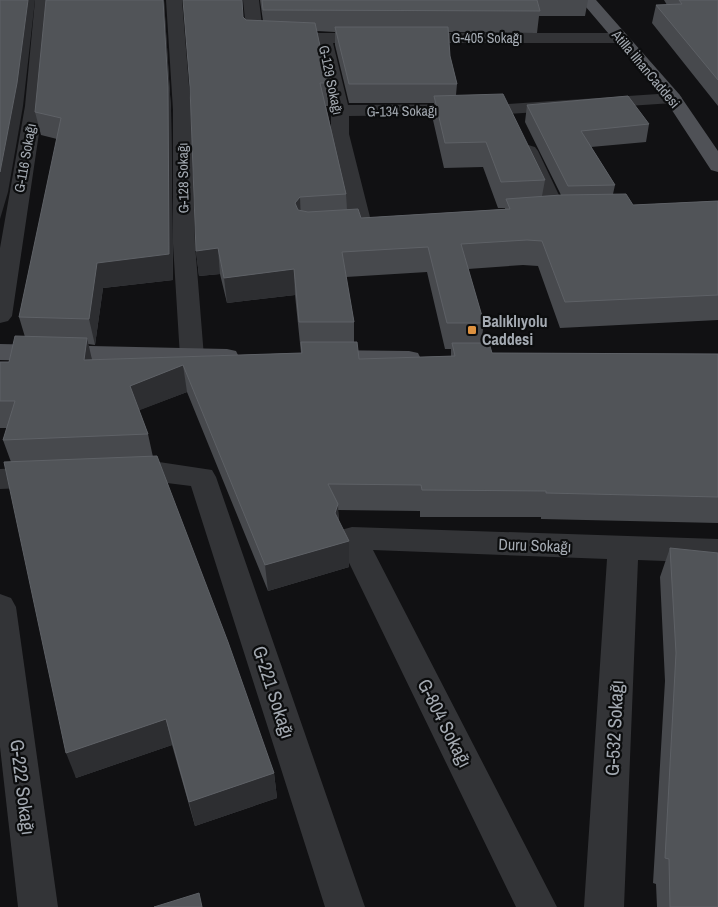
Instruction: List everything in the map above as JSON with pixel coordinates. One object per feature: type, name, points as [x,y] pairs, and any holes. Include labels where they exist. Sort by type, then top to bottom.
[{"type":"main road","name":"Atilla İlhanCaddesi","points":[[588,0],[674,98],[717,163]]},
{"type":"main road","points":[[0,352],[251,357]]},
{"type":"main road","points":[[301,358],[431,359]]},
{"type":"street","name":"G-116 Sokağı","points":[[0,316],[34,106],[43,0]]},
{"type":"street","name":"G-128 Sokağı","points":[[174,0],[182,110],[184,244],[192,357]]},
{"type":"street","name":"G-129 Sokağı","points":[[251,0],[255,38],[324,39],[340,111],[340,134],[362,225]]},
{"type":"street","name":"G-405 Sokağı","points":[[324,39],[620,38]]},
{"type":"street","name":"G-134 Sokağı","points":[[340,111],[515,123],[674,98]]},
{"type":"street","points":[[515,123],[557,212]]},
{"type":"street","name":"G-221 Sokağı","points":[[96,474],[159,472],[202,477],[345,907]]},
{"type":"street","points":[[0,479],[68,476]]},
{"type":"street","name":"Duru Sokağı","points":[[352,538],[718,551]]},
{"type":"street","name":"G-804 Sokağı","points":[[352,538],[537,907]]},
{"type":"street","name":"G-532 Sokağı","points":[[604,907],[623,549]]},
{"type":"street","name":"G-222 Sokağı","points":[[0,607],[38,907]]},
{"type":"building","points":[[0,0],[28,0],[17,83],[0,172]]},
{"type":"building","points":[[46,0],[163,0],[168,87],[169,254],[97,263],[89,319],[19,317],[61,118],[35,112]]},
{"type":"building","points":[[183,0],[242,0],[243,17],[246,20],[315,23],[328,83],[320,83],[346,194],[300,197],[295,203],[298,210],[308,212],[358,209],[361,218],[510,209],[506,199],[561,195],[626,194],[633,205],[718,201],[718,295],[565,302],[542,241],[527,240],[461,244],[484,323],[447,323],[428,247],[342,252],[354,322],[299,322],[294,269],[224,278],[218,248],[196,251],[190,87]]},
{"type":"building","points":[[262,0],[537,0],[540,11],[263,10]]},
{"type":"building","points":[[679,0],[718,0],[718,80],[656,5],[682,4]]},
{"type":"building","points":[[335,27],[448,27],[450,56],[457,84],[349,84]]},
{"type":"building","points":[[503,94],[545,180],[501,182],[486,142],[445,143],[434,96]]},
{"type":"building","points":[[628,96],[649,124],[581,131],[615,185],[568,186],[527,105]]},
{"type":"building","points":[[15,336],[87,338],[84,360],[302,353],[301,342],[357,342],[359,359],[455,356],[452,343],[489,343],[492,353],[718,354],[718,497],[546,493],[546,491],[422,490],[421,485],[328,484],[338,504],[335,513],[349,541],[265,565],[183,365],[130,386],[148,434],[3,440],[15,401],[0,401],[0,362],[9,362]]},
{"type":"building","points":[[157,456],[228,642],[274,773],[189,802],[166,719],[66,753],[4,462]]},
{"type":"building","points":[[670,548],[718,553],[718,907],[670,907],[669,859],[665,858],[676,653]]},
{"type":"building","points":[[199,893],[202,907],[154,907]]},
{"type":"place","name":"Balıklıyolu Caddesi","points":[[472,330]]}]
